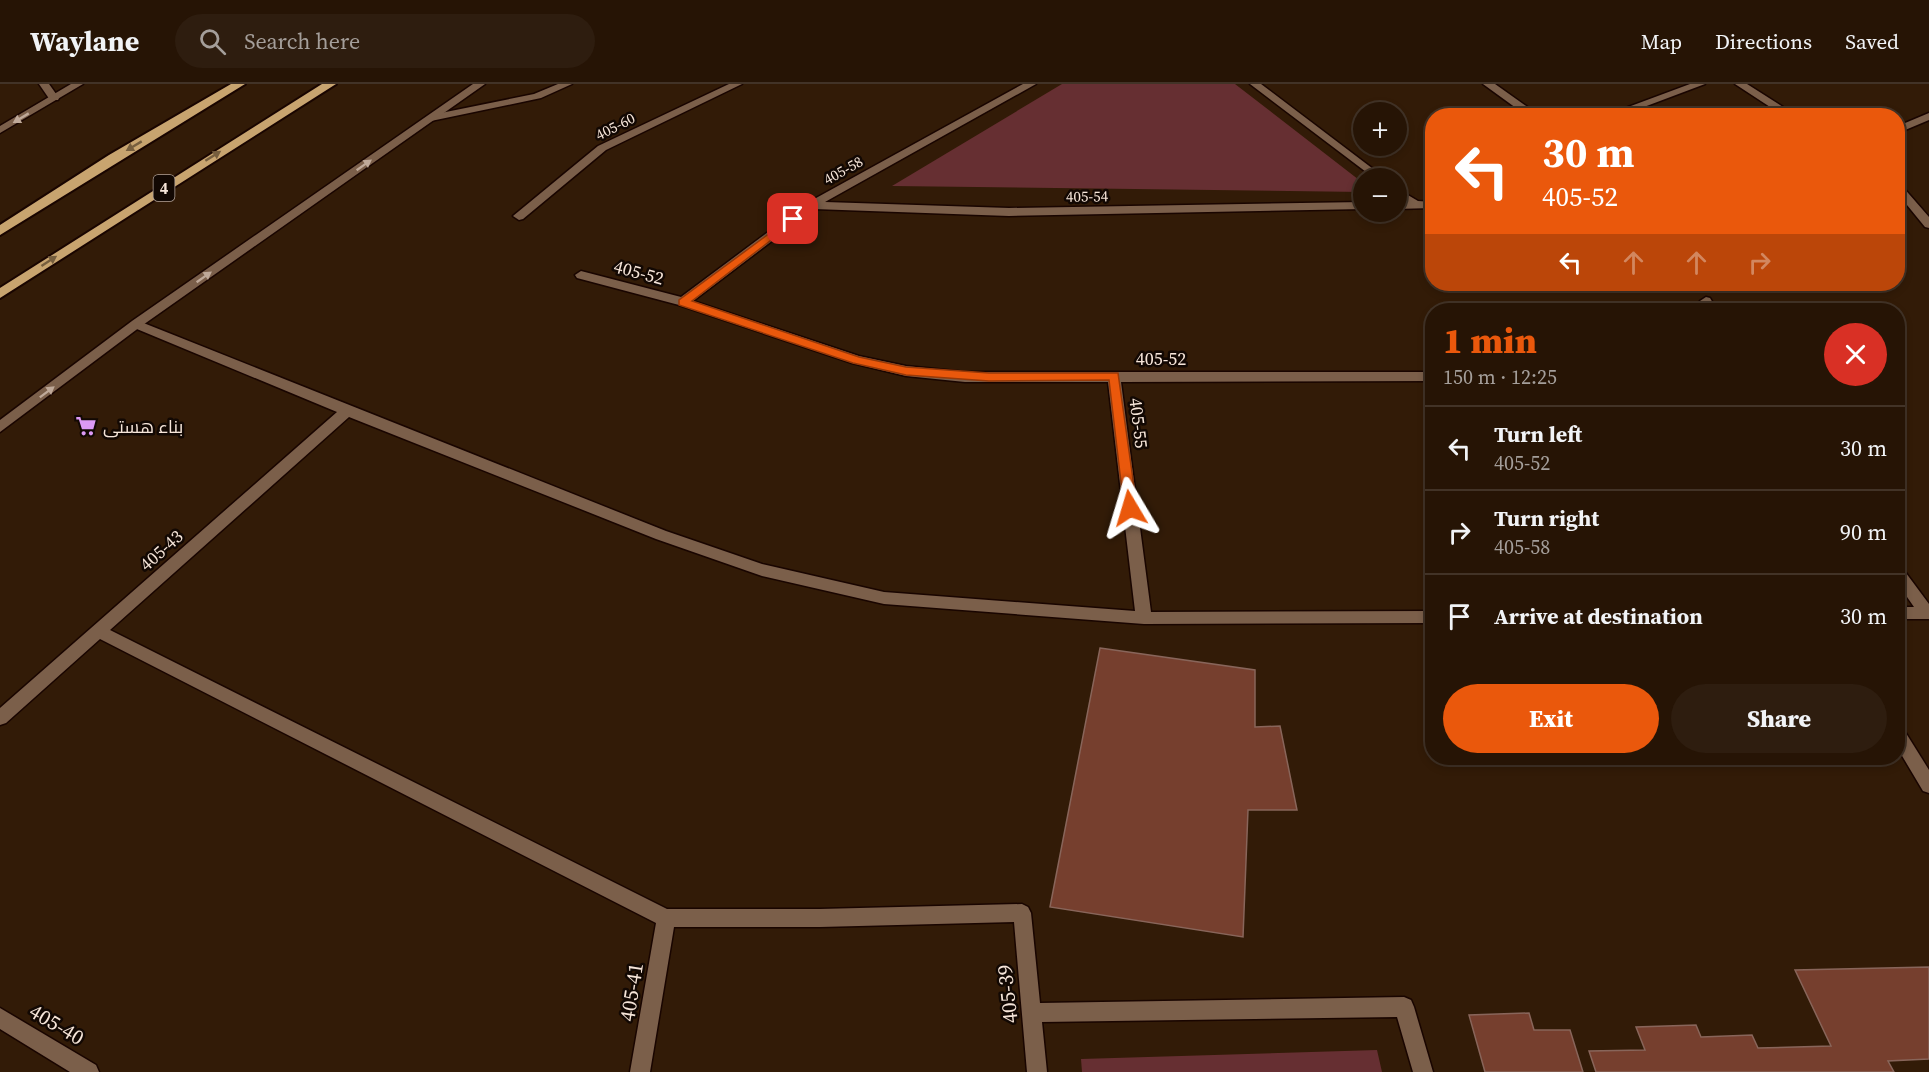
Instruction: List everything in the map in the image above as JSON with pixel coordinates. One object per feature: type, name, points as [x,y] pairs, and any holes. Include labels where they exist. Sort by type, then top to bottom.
[{"type":"highway","points":[[0,231],[113,158],[239,84]]},
{"type":"highway","name":"4","points":[[0,294],[330,84]]},
{"type":"street","points":[[44,84],[54,98]]},
{"type":"street","points":[[0,130],[78,84]]},
{"type":"street","points":[[0,427],[136,324],[480,84]]},
{"type":"street","points":[[431,118],[537,96],[567,84]]},
{"type":"street","name":"405-60","points":[[519,216],[602,148],[737,84]]},
{"type":"street","name":"405-58","points":[[683,302],[811,205],[1031,84]]},
{"type":"street","points":[[1254,84],[1367,168]]},
{"type":"street","points":[[1488,84],[1523,108]]},
{"type":"street","points":[[1632,108],[1700,84]]},
{"type":"street","points":[[1740,84],[1779,108]]},
{"type":"street","points":[[1905,127],[1929,116]]},
{"type":"street","points":[[1905,196],[1929,224]]},
{"type":"street","points":[[1407,199],[1414,204]]},
{"type":"street","points":[[1407,204],[1425,204]]},
{"type":"street","name":"405-54","points":[[811,205],[1010,212],[1353,205]]},
{"type":"street","name":"405-52","points":[[580,275],[683,302],[858,360],[906,371],[989,377],[1425,376]]},
{"type":"street","points":[[136,324],[347,411],[662,535],[762,570],[884,598],[1144,618],[1425,617]]},
{"type":"street","name":"405-55","points":[[1114,376],[1144,618]]},
{"type":"street","name":"405-43","points":[[0,718],[347,411]]},
{"type":"street","points":[[1905,582],[1928,613]]},
{"type":"street","points":[[1905,613],[1928,613]]},
{"type":"street","points":[[98,631],[666,918]]},
{"type":"street","points":[[1905,746],[1929,785]]},
{"type":"street","name":"405-39","points":[[666,918],[820,918],[1022,913],[1037,1072]]},
{"type":"street","name":"405-41","points":[[640,1072],[666,918]]},
{"type":"street","points":[[1032,1013],[1404,1007],[1423,1072]]},
{"type":"street","name":"405-40","points":[[0,1017],[89,1072]]},
{"type":"shaded area","points":[[1062,84],[1235,84],[1353,175],[1353,192],[892,186]]},
{"type":"shaded area","points":[[1377,1050],[1382,1072],[1082,1072],[1081,1059]]},
{"type":"building","points":[[1100,648],[1255,670],[1255,727],[1280,726],[1297,810],[1248,810],[1243,937],[1050,907]]},
{"type":"building","points":[[1929,967],[1929,1059],[1888,1061],[1894,1072],[1596,1072],[1589,1051],[1645,1050],[1636,1027],[1696,1025],[1701,1037],[1752,1035],[1758,1048],[1831,1046],[1795,970]]},
{"type":"building","points":[[1529,1013],[1534,1030],[1570,1030],[1583,1072],[1485,1072],[1469,1015]]},
{"type":"place","name":"بناء ھستی","points":[[86,426]]},
{"type":"route","points":[[793,219],[683,302],[858,360],[906,371],[965,377],[1114,376],[1130,508]]}]
